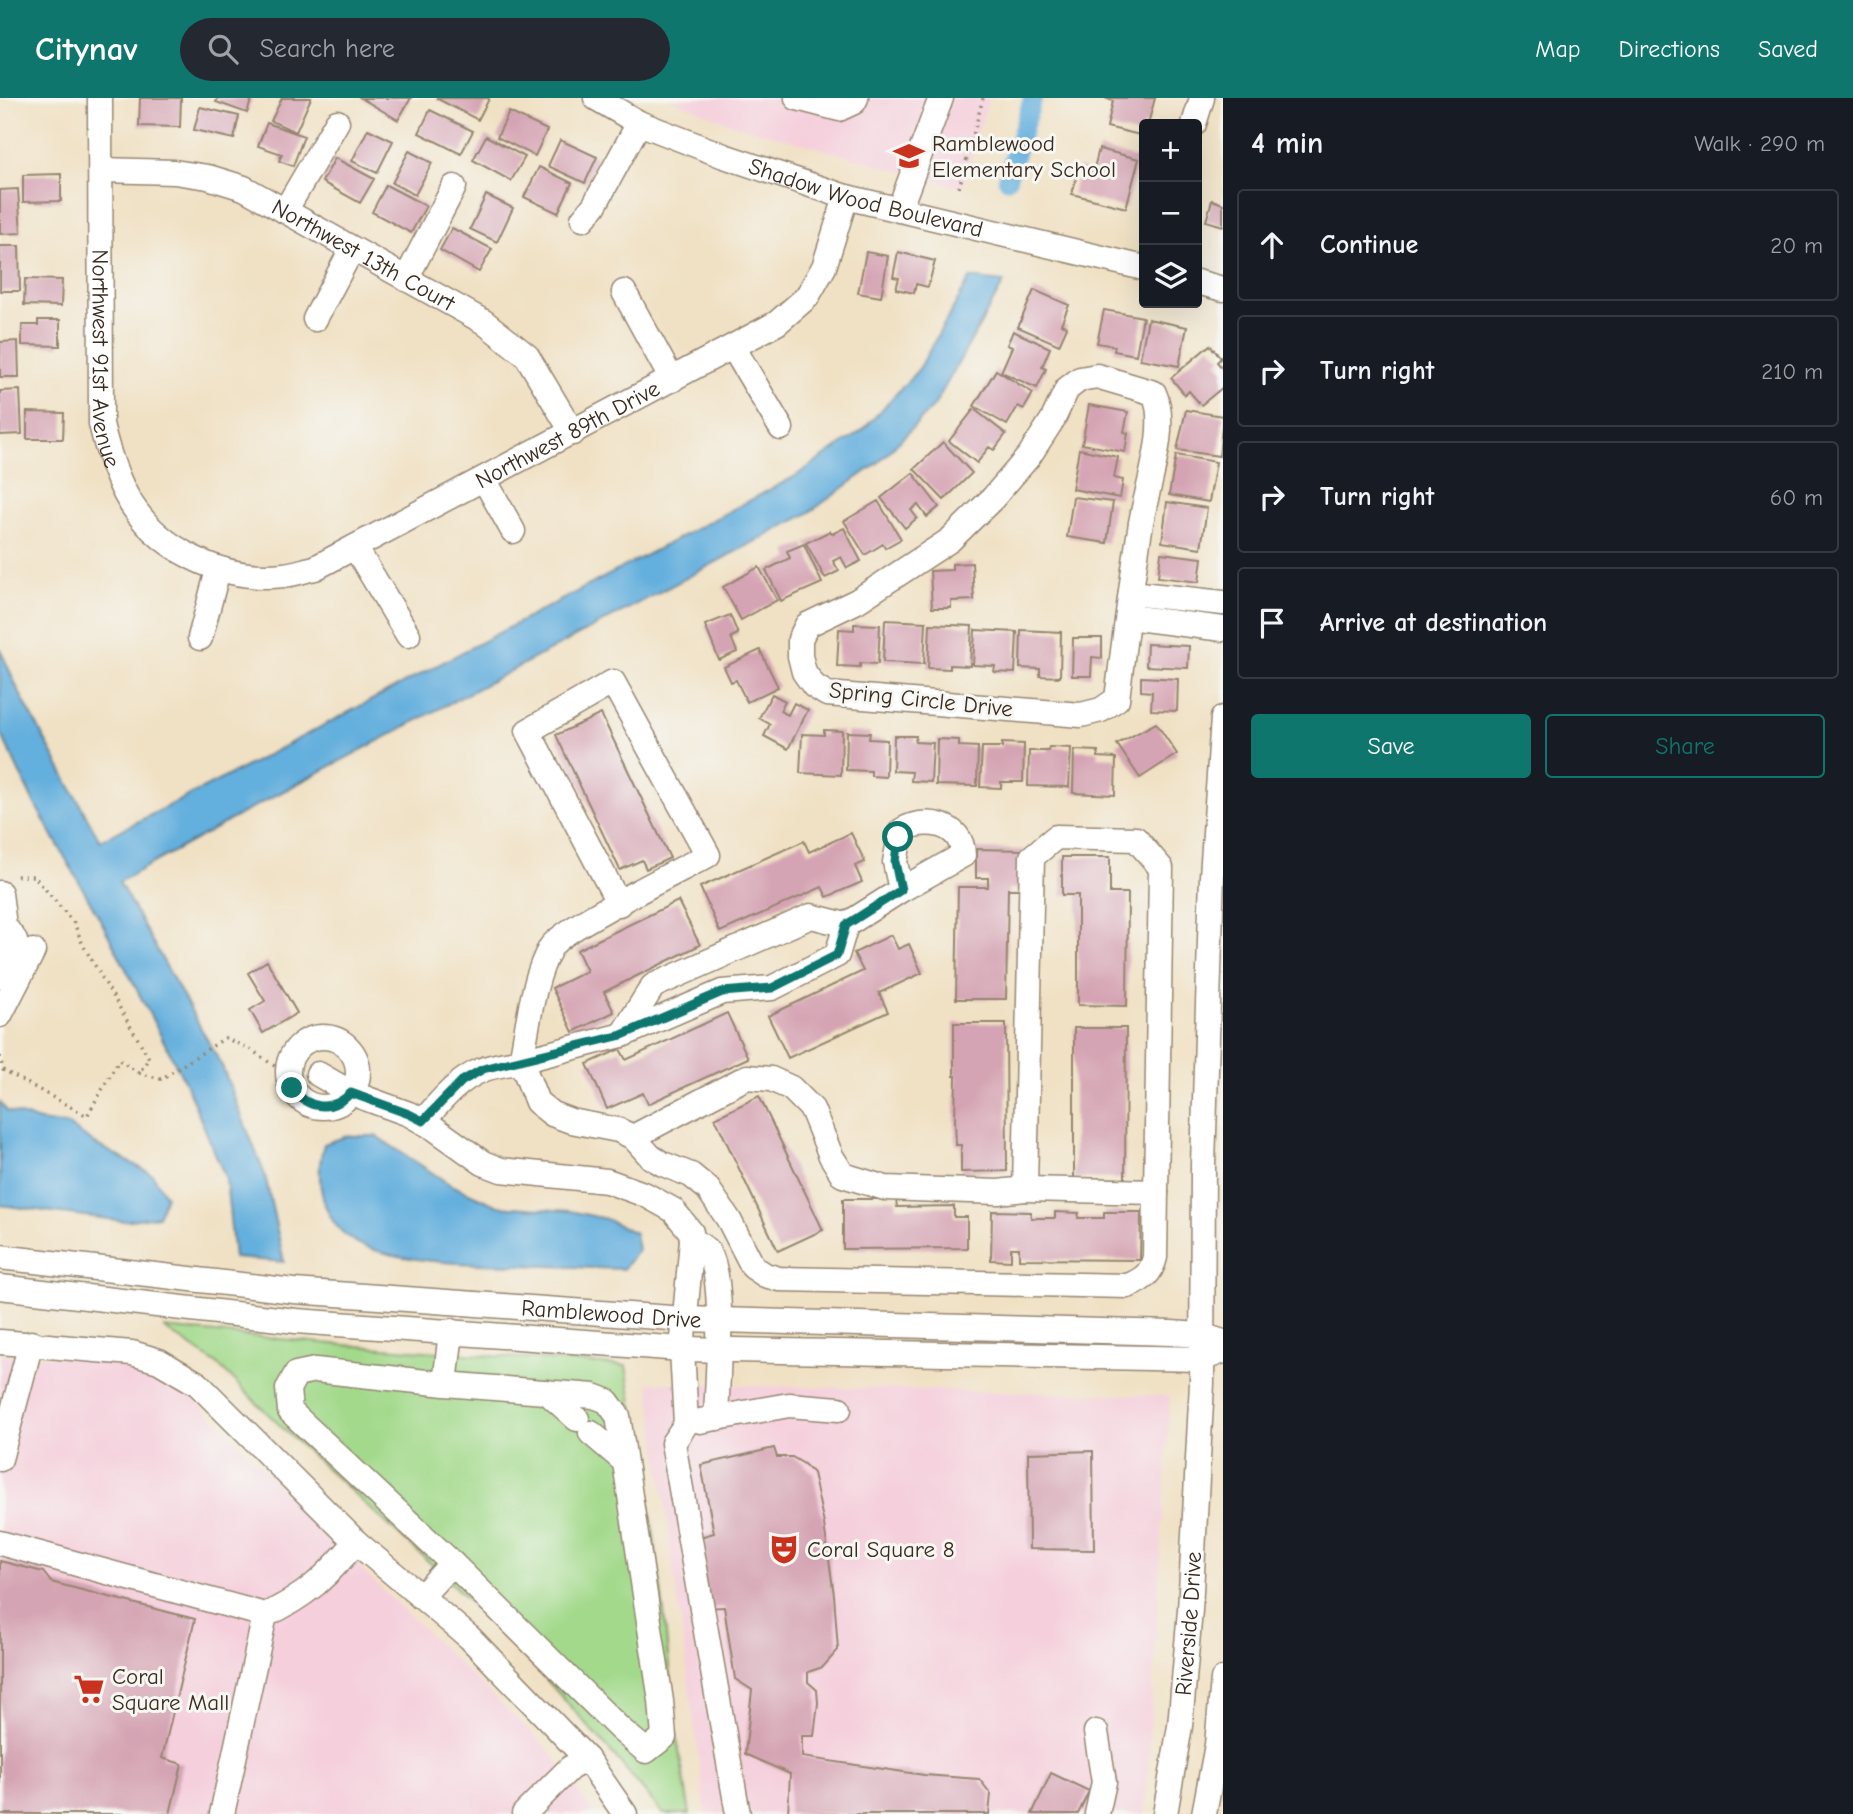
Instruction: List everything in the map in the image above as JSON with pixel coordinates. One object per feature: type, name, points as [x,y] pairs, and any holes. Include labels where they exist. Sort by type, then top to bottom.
[{"type":"street","name":"Northwest 91st Avenue","points":[[100,98],[101,424],[110,460],[127,497],[148,526],[175,548],[218,569]]},
{"type":"street","points":[[797,98],[839,109],[854,102],[856,98]]},
{"type":"street","points":[[922,98],[933,122]]},
{"type":"street","points":[[900,210],[941,98]]},
{"type":"street","points":[[1196,119],[1202,98]]},
{"type":"street","name":"Shadow Wood Boulevard","points":[[613,102],[639,123],[724,156],[846,197],[1139,267]]},
{"type":"street","points":[[285,211],[337,122]]},
{"type":"street","points":[[583,219],[594,206],[639,123]]},
{"type":"street","name":"Northwest 13th Court","points":[[101,170],[174,172],[208,177],[244,188],[484,322],[527,356],[573,433]]},
{"type":"street","points":[[406,279],[454,187]]},
{"type":"street","name":"Northwest 89th Drive","points":[[218,569],[253,575],[284,575],[315,568],[777,323],[807,296],[824,267],[846,197]]},
{"type":"street","points":[[315,319],[352,249]]},
{"type":"street","points":[[1202,283],[1223,289]]},
{"type":"street","points":[[625,292],[673,380]]},
{"type":"street","points":[[733,347],[781,428]]},
{"type":"street","name":"Spring Circle Drive","points":[[1097,376],[1154,393],[1160,406],[1160,427],[1140,526],[1129,605],[1117,699],[1101,710],[1082,715],[827,694],[814,686],[804,672],[800,656],[800,639],[807,625],[857,601],[950,540],[993,498],[1029,456],[1053,419],[1067,389],[1080,379],[1097,376]]},
{"type":"street","points":[[484,479],[513,531]]},
{"type":"street","points":[[355,547],[408,635]]},
{"type":"street","points":[[200,638],[218,569]]},
{"type":"street","points":[[1129,605],[1223,603]]},
{"type":"street","points":[[1129,605],[1223,629]]},
{"type":"street","points":[[619,904],[528,730],[613,682],[708,855],[619,904],[568,931],[552,943],[542,964],[521,1061],[537,1102],[552,1114],[571,1121],[618,1130],[633,1137],[651,1157],[691,1175],[708,1189],[729,1220],[753,1267],[765,1275],[779,1279],[1128,1286],[1143,1280],[1152,1271],[1155,1257],[1161,868],[1136,839],[1056,837],[1032,857],[1025,1189]]},
{"type":"street","name":"Riverside Drive","points":[[1165,1814],[1180,1727],[1212,1347],[1212,876],[1223,718]]},
{"type":"street","points":[[0,976],[12,954],[15,940],[2,931],[2,884]]},
{"type":"street","points":[[423,1121],[462,1081],[483,1069],[622,1035],[722,992],[772,988],[837,955],[846,925],[901,890]]},
{"type":"street","points":[[622,1035],[653,986],[811,916],[846,925]]},
{"type":"street","points":[[0,1015],[33,951]]},
{"type":"street","points":[[331,1038],[341,1042],[354,1056],[358,1075],[351,1093],[335,1105],[315,1106],[298,1096],[292,1088],[289,1076],[290,1059],[303,1044],[312,1039],[331,1038]]},
{"type":"street","points":[[318,1074],[351,1093],[423,1121],[492,1167],[607,1181],[646,1195],[673,1210],[691,1232],[682,1349],[686,1424],[673,1443],[738,1814]]},
{"type":"street","points":[[633,1137],[747,1076],[771,1079],[791,1088],[811,1109],[831,1156],[843,1175],[885,1188],[998,1192],[1025,1189],[1156,1192]]},
{"type":"street","points":[[692,1240],[709,1253],[717,1284],[719,1320],[716,1418]]},
{"type":"street","name":"Ramblewood Drive","points":[[0,1257],[294,1291],[685,1319],[1212,1347]]},
{"type":"street","name":"Ramblewood Drive","points":[[0,1287],[296,1321],[682,1349],[1212,1347]]},
{"type":"street","points":[[445,1384],[450,1331]]},
{"type":"street","points":[[0,1342],[132,1353],[159,1361],[198,1384],[356,1542],[470,1639],[587,1759],[625,1814]]},
{"type":"street","points":[[0,1459],[31,1343]]},
{"type":"street","points":[[315,1370],[445,1384],[594,1396],[607,1401],[618,1416],[661,1701],[664,1737],[646,1751],[290,1411],[288,1389],[296,1374],[315,1370]]},
{"type":"street","points":[[547,1392],[625,1461]]},
{"type":"street","points":[[686,1424],[789,1405],[839,1409]]},
{"type":"street","points":[[0,1543],[265,1615],[292,1603],[315,1586],[356,1542]]},
{"type":"street","points":[[421,1597],[452,1563]]},
{"type":"street","points":[[222,1814],[265,1615]]},
{"type":"street","name":"Riverside Drive","points":[[1205,1814],[1221,1745],[1223,1679]]},
{"type":"street","points":[[1180,1727],[1221,1745]]},
{"type":"street","points":[[1096,1732],[1104,1782],[1097,1814]]},
{"type":"street","points":[[524,1814],[570,1768],[587,1759]]},
{"type":"path","points":[[959,188],[984,98]]},
{"type":"path","points":[[2,884],[34,876],[74,923],[83,945],[149,1058],[139,1073]]},
{"type":"path","points":[[0,1056],[3,1070],[87,1115],[119,1060],[139,1073],[161,1079],[225,1038],[250,1049],[289,1076]]},
{"type":"shaded area","name":"Ramblewood Elementary School","points":[[668,98],[989,98],[962,188],[732,124]]},
{"type":"shaded area","points":[[0,1354],[57,1357],[143,1371],[193,1397],[366,1574],[550,1751],[594,1814],[0,1814]]},
{"type":"shaded area","points":[[649,1383],[1170,1396],[1145,1814],[706,1814]]},
{"type":"green space","points":[[163,1328],[344,1345],[626,1366],[653,1529],[674,1722],[690,1814],[663,1814],[534,1666],[441,1573],[294,1439],[217,1364]]},
{"type":"water","points":[[970,278],[1004,282],[934,406],[878,463],[807,514],[261,803],[119,882],[222,1066],[265,1175],[284,1262],[234,1258],[226,1179],[185,1082],[100,919],[32,799],[0,731],[0,649],[19,692],[100,841],[794,477],[863,430],[919,369]]},
{"type":"water","points":[[0,1102],[7,1111],[40,1121],[68,1125],[95,1144],[152,1174],[166,1196],[158,1216],[123,1221],[0,1205]]},
{"type":"water","points":[[347,1136],[376,1136],[451,1185],[498,1206],[570,1211],[606,1219],[635,1233],[638,1250],[623,1269],[434,1261],[368,1248],[352,1240],[333,1221],[320,1184],[324,1144]]},
{"type":"building","points":[[140,98],[181,98],[180,127],[139,126]]},
{"type":"building","points":[[218,98],[252,98],[247,113],[216,102]]},
{"type":"building","points":[[282,98],[311,98],[296,132],[271,121]]},
{"type":"building","points":[[361,98],[411,98],[398,120]]},
{"type":"building","points":[[436,98],[488,98],[489,99],[478,120]]},
{"type":"building","points":[[1105,98],[1155,98],[1149,119],[1139,119],[1139,135],[1107,127],[1113,101]]},
{"type":"building","points":[[200,107],[239,116],[234,139],[194,130]]},
{"type":"building","points":[[430,110],[473,131],[461,154],[419,133]]},
{"type":"building","points":[[509,112],[547,130],[535,156],[497,137]]},
{"type":"building","points":[[267,123],[304,136],[293,166],[279,161],[282,154],[258,146]]},
{"type":"building","points":[[368,129],[393,141],[377,173],[352,161]]},
{"type":"building","points":[[486,136],[525,157],[511,181],[473,160]]},
{"type":"building","points":[[560,140],[597,157],[585,183],[548,166]]},
{"type":"building","points":[[1099,149],[1139,159],[1126,208],[1072,194],[1079,168],[1093,172]]},
{"type":"building","points":[[409,151],[432,163],[415,195],[392,183]]},
{"type":"building","points":[[335,158],[374,179],[360,203],[322,182]]},
{"type":"building","points":[[539,167],[572,183],[558,213],[524,197]]},
{"type":"building","points":[[61,174],[61,201],[23,202],[23,175]]},
{"type":"building","points":[[386,185],[426,206],[411,233],[372,212]]},
{"type":"building","points":[[18,189],[21,233],[0,234],[0,190]]},
{"type":"building","points":[[486,195],[513,208],[497,242],[470,229]]},
{"type":"building","points":[[1212,200],[1223,204],[1223,226],[1206,221]]},
{"type":"building","points":[[452,228],[492,249],[479,272],[440,250]]},
{"type":"building","points":[[0,246],[19,246],[20,291],[0,291]]},
{"type":"building","points":[[866,252],[888,256],[881,297],[858,293]]},
{"type":"building","points":[[898,252],[935,261],[928,287],[916,284],[914,293],[896,289],[899,278],[893,277]]},
{"type":"building","points":[[25,279],[62,280],[61,306],[24,305]]},
{"type":"building","points":[[1034,290],[1069,305],[1061,324],[1067,327],[1059,345],[1018,327]]},
{"type":"building","points":[[1104,310],[1143,317],[1136,355],[1114,351],[1115,346],[1097,343]]},
{"type":"building","points":[[1148,319],[1187,327],[1179,366],[1140,359]]},
{"type":"building","points":[[38,320],[60,320],[60,346],[22,345],[22,325],[38,325]]},
{"type":"building","points":[[1013,331],[1050,348],[1042,367],[1046,369],[1037,388],[1001,372],[1012,347],[1007,345]]},
{"type":"building","points":[[18,341],[19,377],[0,377],[0,342]]},
{"type":"building","points":[[1210,345],[1221,358],[1217,362],[1223,369],[1223,387],[1201,405],[1189,391],[1185,395],[1171,378]]},
{"type":"building","points":[[996,370],[1033,393],[1024,409],[1018,406],[1007,425],[974,406]]},
{"type":"building","points":[[20,390],[22,434],[0,435],[0,391]]},
{"type":"building","points":[[1089,405],[1128,412],[1124,432],[1128,433],[1125,452],[1082,444]]},
{"type":"building","points":[[974,409],[1006,434],[994,450],[989,447],[977,463],[949,441]]},
{"type":"building","points":[[1186,410],[1223,416],[1219,456],[1177,450]]},
{"type":"building","points":[[27,412],[64,413],[63,439],[27,439]]},
{"type":"building","points":[[943,442],[972,473],[944,500],[914,469]]},
{"type":"building","points":[[1079,449],[1118,457],[1114,478],[1123,480],[1120,498],[1072,489]]},
{"type":"building","points":[[1176,455],[1216,462],[1209,502],[1169,495]]},
{"type":"building","points":[[913,473],[939,507],[927,517],[918,505],[911,510],[917,518],[905,528],[881,498]]},
{"type":"building","points":[[1073,497],[1113,502],[1107,543],[1067,537]]},
{"type":"building","points":[[878,501],[901,539],[885,548],[883,544],[865,555],[844,521]]},
{"type":"building","points":[[1167,502],[1207,508],[1201,548],[1162,542]]},
{"type":"building","points":[[844,528],[861,561],[847,568],[841,557],[833,561],[839,571],[825,578],[806,543],[830,531],[832,534]]},
{"type":"building","points":[[804,544],[822,583],[781,601],[766,570],[790,558],[787,551]]},
{"type":"building","points":[[1161,553],[1202,558],[1199,582],[1158,577]]},
{"type":"building","points":[[972,563],[974,600],[951,601],[951,608],[932,608],[930,571],[952,570],[952,564]]},
{"type":"building","points":[[759,567],[777,600],[741,620],[723,587]]},
{"type":"building","points":[[730,615],[738,634],[731,637],[737,652],[719,660],[705,625]]},
{"type":"building","points":[[885,620],[926,622],[924,664],[883,662]]},
{"type":"building","points":[[854,624],[880,625],[878,664],[860,663],[860,667],[837,666],[839,629],[854,630]]},
{"type":"building","points":[[930,624],[972,626],[970,666],[928,668]]},
{"type":"building","points":[[975,630],[1017,632],[1015,673],[994,672],[995,666],[973,665]]},
{"type":"building","points":[[1021,630],[1061,632],[1060,677],[1040,676],[1040,669],[1020,668]]},
{"type":"building","points":[[1073,638],[1102,638],[1102,658],[1092,657],[1091,676],[1072,676]]},
{"type":"building","points":[[1147,644],[1189,646],[1188,668],[1146,666]]},
{"type":"building","points":[[760,650],[778,687],[747,702],[736,680],[731,682],[724,667]]},
{"type":"building","points":[[1141,677],[1178,679],[1177,711],[1151,710],[1152,692],[1141,691]]},
{"type":"building","points":[[772,694],[785,701],[780,711],[788,715],[794,703],[808,710],[788,749],[764,736],[770,724],[759,718]]},
{"type":"building","points":[[601,714],[670,858],[646,869],[642,860],[620,870],[556,735]]},
{"type":"building","points":[[1156,723],[1177,754],[1140,778],[1117,744]]},
{"type":"building","points":[[824,730],[842,731],[841,775],[800,773],[802,734],[824,735]]},
{"type":"building","points":[[847,732],[870,733],[869,739],[887,740],[886,777],[871,776],[871,771],[846,770]]},
{"type":"building","points":[[894,736],[916,736],[915,742],[933,743],[931,782],[911,781],[912,772],[893,771]]},
{"type":"building","points":[[937,739],[959,740],[959,746],[978,747],[977,786],[936,785]]},
{"type":"building","points":[[1002,743],[1024,744],[1023,782],[1001,782],[1001,788],[980,787],[982,747],[1002,747]]},
{"type":"building","points":[[1049,747],[1071,748],[1069,787],[1028,786],[1029,751],[1048,751]]},
{"type":"building","points":[[1074,750],[1098,751],[1098,757],[1116,758],[1115,795],[1073,793]]},
{"type":"building","points":[[851,833],[865,862],[855,866],[862,882],[827,897],[822,887],[720,932],[700,887],[804,841],[809,852]]},
{"type":"building","points":[[976,849],[1024,850],[1023,889],[1008,889],[1006,999],[956,999],[958,887],[988,887],[988,878],[976,878]]},
{"type":"building","points":[[1062,857],[1110,857],[1110,893],[1128,893],[1127,1006],[1078,1005],[1078,895],[1062,895]]},
{"type":"building","points":[[678,901],[700,945],[604,992],[614,1012],[573,1032],[552,988],[587,971],[577,950]]},
{"type":"building","points":[[891,935],[898,949],[909,944],[922,973],[879,993],[888,1012],[788,1058],[768,1016],[863,971],[854,953]]},
{"type":"building","points":[[267,961],[297,1013],[263,1033],[250,1010],[265,1001],[248,973]]},
{"type":"building","points":[[727,1013],[748,1058],[648,1104],[643,1093],[607,1109],[587,1064],[620,1049],[626,1060]]},
{"type":"building","points":[[954,1023],[1006,1023],[1007,1171],[961,1172],[961,1145],[956,1145]]},
{"type":"building","points":[[1074,1028],[1126,1028],[1125,1179],[1074,1178]]},
{"type":"building","points":[[759,1096],[823,1230],[778,1251],[715,1118]]},
{"type":"building","points":[[843,1199],[896,1199],[897,1207],[954,1206],[954,1217],[967,1217],[967,1248],[843,1249]]},
{"type":"building","points":[[992,1211],[1031,1212],[1031,1218],[1055,1218],[1055,1212],[1079,1213],[1078,1218],[1104,1218],[1104,1212],[1141,1212],[1140,1260],[1019,1259],[1019,1248],[1011,1248],[1011,1261],[991,1260]]},
{"type":"building","points":[[774,1448],[777,1457],[792,1457],[813,1473],[824,1524],[834,1595],[838,1650],[823,1667],[808,1672],[808,1682],[817,1690],[818,1703],[814,1736],[802,1736],[802,1757],[924,1775],[979,1779],[991,1794],[989,1814],[788,1814],[790,1774],[745,1754],[752,1690],[735,1679],[724,1607],[705,1608],[696,1538],[714,1533],[701,1465]]},
{"type":"building","points":[[1093,1451],[1094,1550],[1029,1549],[1028,1453]]},
{"type":"building","name":"Coral Square Mall","points":[[0,1561],[43,1572],[51,1582],[195,1619],[162,1758],[182,1764],[170,1814],[0,1814]]},
{"type":"building","points":[[1051,1773],[1089,1791],[1078,1814],[1032,1814]]},
{"type":"waterway","points":[[1007,179],[1033,98]]},
{"type":"place","name":"Ramblewood Elementary School","points":[[909,156]]},
{"type":"place","name":"Coral Square 8","points":[[784,1549]]},
{"type":"place","name":"Coral Square Mall","points":[[89,1689]]},
{"type":"route","points":[[292,1088],[298,1096],[315,1106],[335,1105],[351,1093],[423,1121],[462,1081],[483,1069],[622,1035],[722,992],[772,988],[837,955],[846,925],[901,890],[895,862],[898,837]]}]
